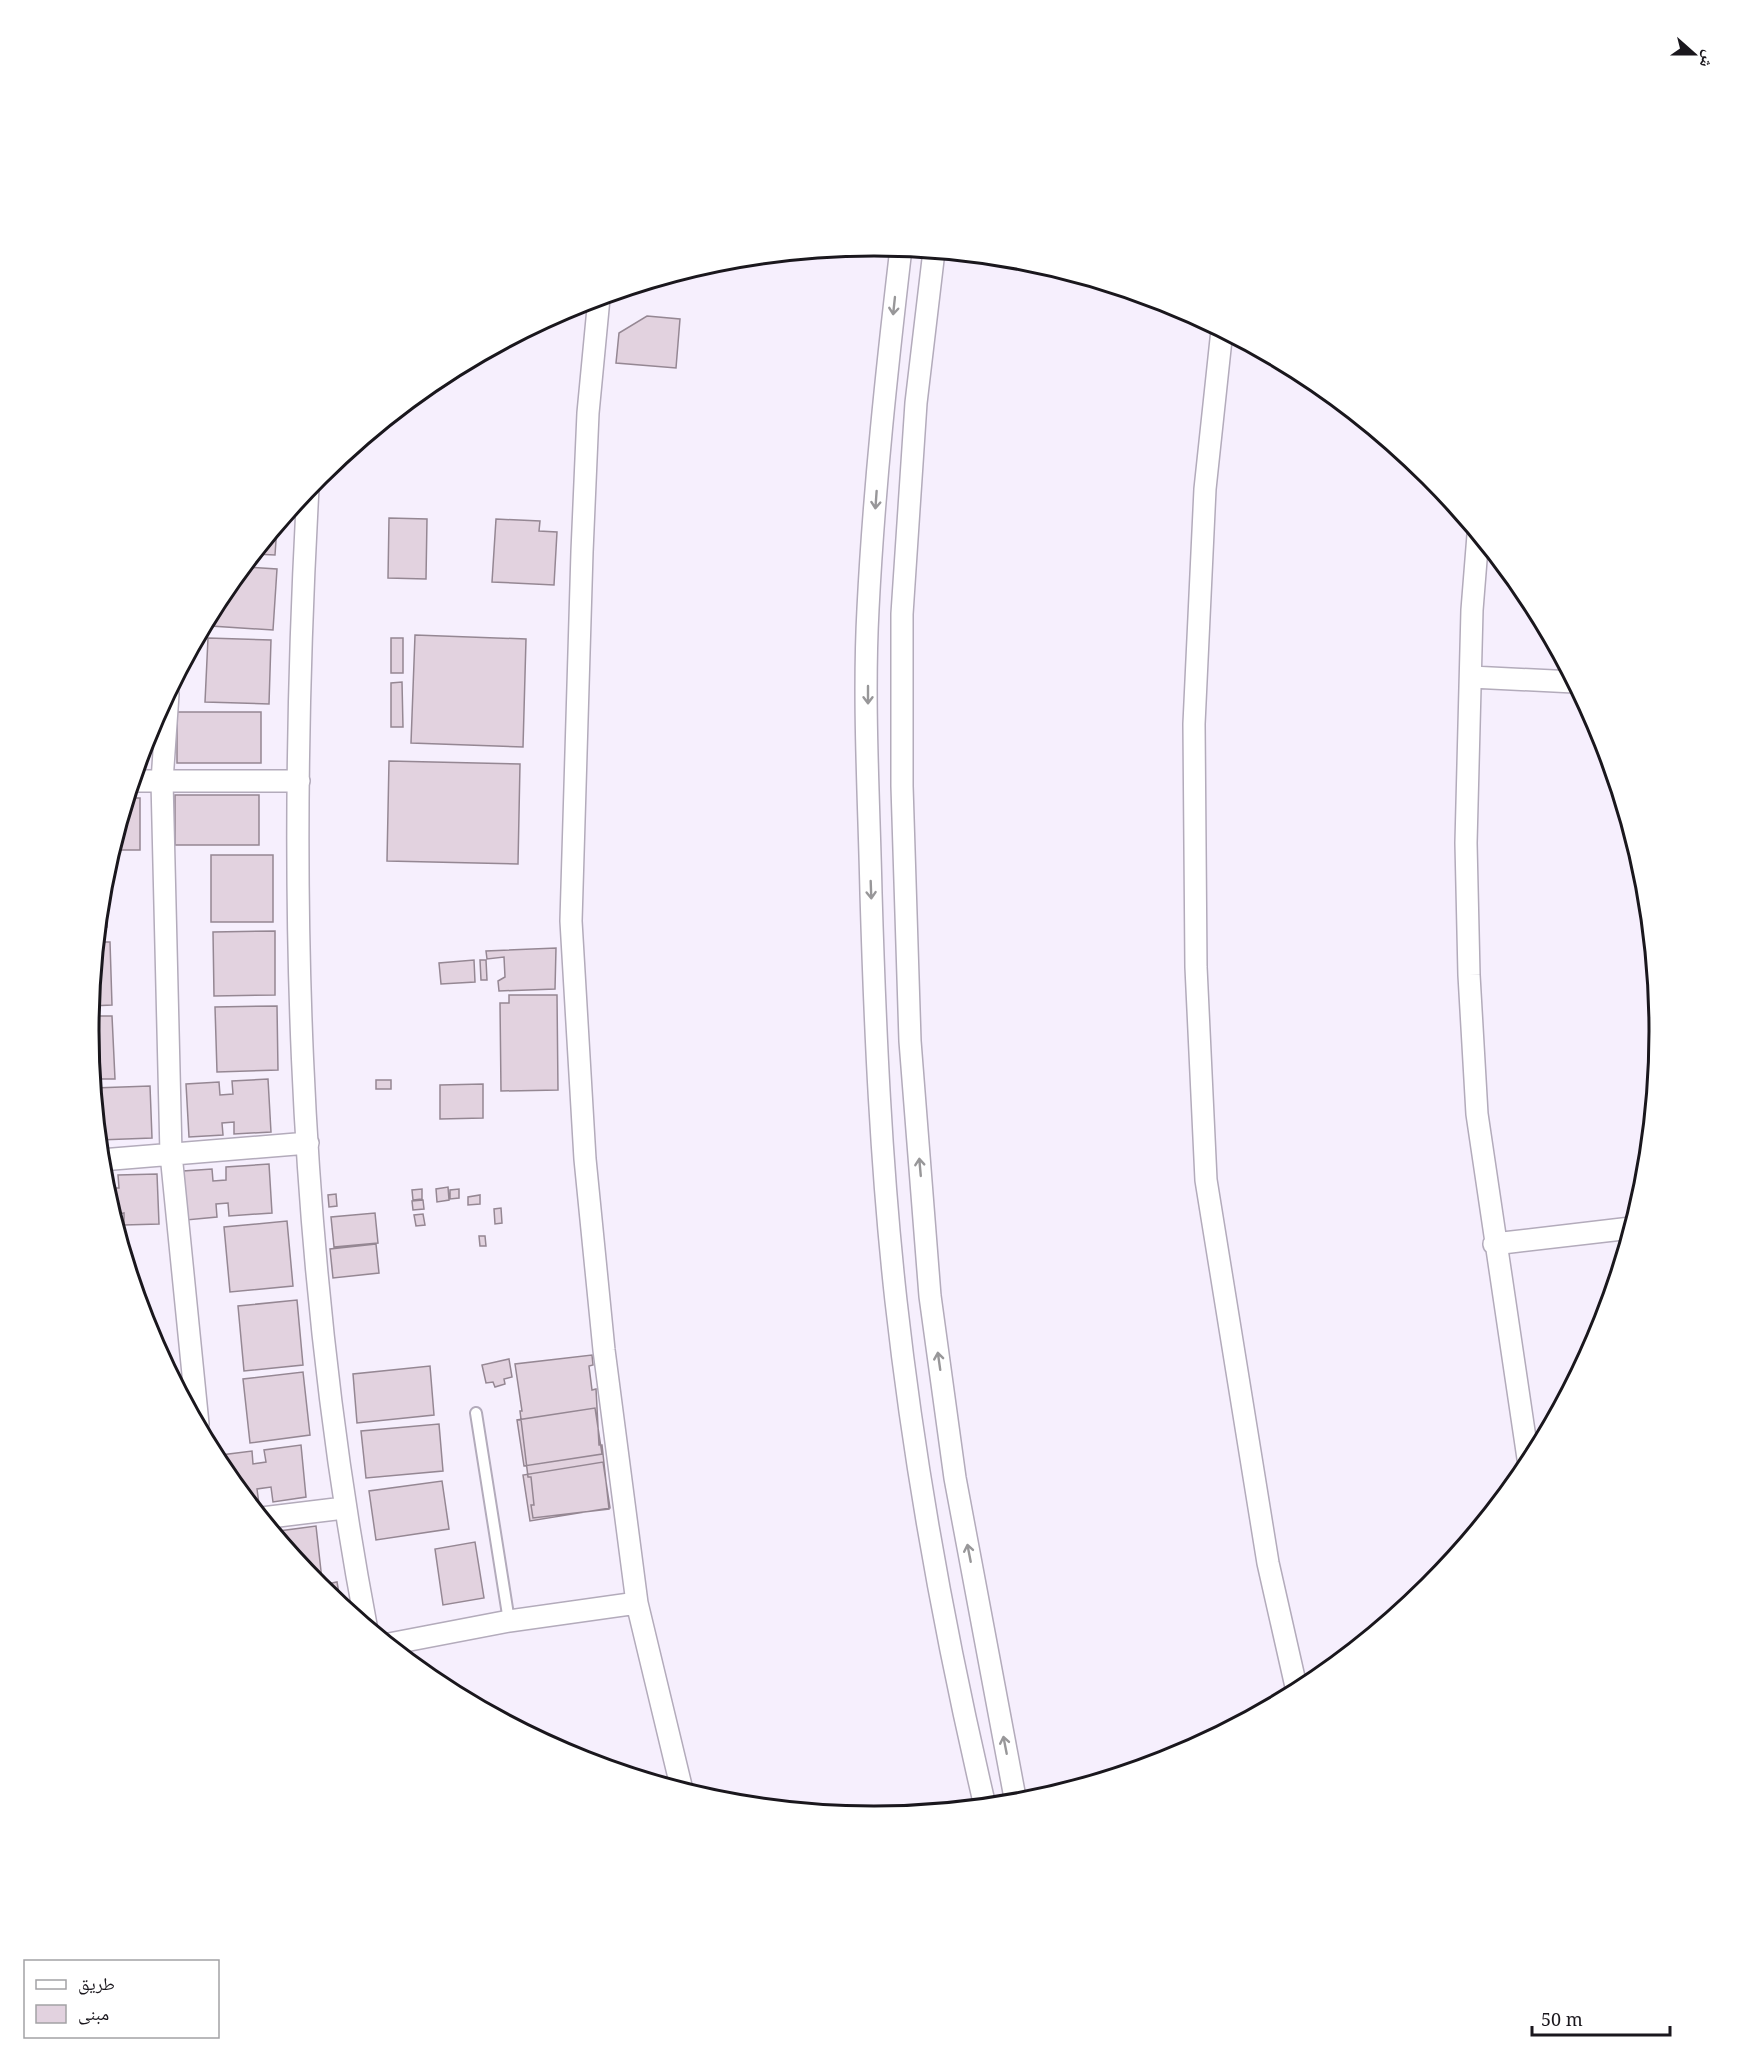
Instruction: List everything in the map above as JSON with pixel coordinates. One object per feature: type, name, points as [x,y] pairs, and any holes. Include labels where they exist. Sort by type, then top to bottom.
[{"type":"street","points":[[900,257],[884,399],[868,612],[868,786],[876,1043],[896,1300],[921,1483],[966,1723],[983,1798]]},
{"type":"street","points":[[933,259],[916,402],[902,614],[902,786],[910,1041],[930,1296],[953,1466],[1014,1793]]},
{"type":"street","points":[[598,307],[588,413],[582,540],[571,921],[585,1160],[604,1350],[638,1603],[680,1782]]},
{"type":"street","points":[[1220,338],[1205,489],[1194,724],[1196,967],[1206,1180],[1266,1552],[1295,1681]]},
{"type":"street","points":[[307,503],[302,612],[298,933],[308,1143],[318,1288],[344,1508],[364,1615]]},
{"type":"street","points":[[1477,545],[1472,610],[1466,843],[1469,975],[1477,1114],[1494,1244],[1526,1450]]},
{"type":"street","points":[[1471,677],[1566,682]]},
{"type":"street","points":[[167,715],[162,781],[171,1154],[196,1405]]},
{"type":"street","points":[[140,781],[299,781]]},
{"type":"street","points":[[110,1160],[308,1143]]},
{"type":"street","points":[[1494,1244],[1624,1229]]},
{"type":"street","points":[[270,1517],[344,1508]]},
{"type":"street","points":[[398,1642],[509,1621],[638,1603]]},
{"type":"lane","points":[[476,1413],[509,1621]]},
{"type":"building","points":[[647,316],[680,319],[676,368],[616,363],[619,333]]},
{"type":"building","points":[[389,518],[427,519],[426,579],[388,578]]},
{"type":"building","points":[[496,519],[540,521],[539,531],[557,532],[554,585],[492,582]]},
{"type":"building","points":[[276,538],[275,555],[263,554]]},
{"type":"building","points":[[253,568],[277,569],[273,630],[214,626]]},
{"type":"building","points":[[415,635],[526,639],[523,747],[411,743]]},
{"type":"building","points":[[208,638],[271,640],[269,704],[205,702]]},
{"type":"building","points":[[391,638],[403,638],[403,673],[391,673]]},
{"type":"building","points":[[402,682],[403,727],[391,727],[391,683]]},
{"type":"building","points":[[177,712],[261,712],[261,763],[177,763]]},
{"type":"building","points":[[389,761],[520,764],[518,864],[387,861]]},
{"type":"building","points":[[175,795],[259,795],[259,845],[175,845]]},
{"type":"building","points":[[135,798],[140,798],[140,850],[121,850]]},
{"type":"building","points":[[211,855],[273,855],[273,922],[211,922]]},
{"type":"building","points":[[275,931],[275,995],[214,996],[213,932]]},
{"type":"building","points":[[105,942],[110,942],[112,1005],[100,1006]]},
{"type":"building","points":[[556,948],[555,989],[499,991],[498,981],[505,977],[504,957],[487,959],[486,951]]},
{"type":"building","points":[[474,960],[475,982],[441,984],[439,963]]},
{"type":"building","points":[[480,960],[486,960],[487,980],[481,980]]},
{"type":"building","points":[[509,995],[557,995],[558,1090],[501,1091],[500,1003],[509,1003]]},
{"type":"building","points":[[277,1006],[278,1070],[217,1072],[215,1007]]},
{"type":"building","points":[[100,1016],[112,1016],[115,1079],[101,1079]]},
{"type":"building","points":[[268,1079],[271,1132],[234,1134],[234,1122],[222,1123],[223,1135],[189,1137],[186,1084],[219,1082],[220,1095],[233,1094],[232,1081]]},
{"type":"building","points":[[376,1080],[391,1080],[391,1089],[376,1089]]},
{"type":"building","points":[[483,1084],[483,1118],[440,1119],[440,1085]]},
{"type":"building","points":[[150,1086],[152,1138],[107,1140],[102,1088]]},
{"type":"building","points":[[269,1164],[272,1213],[229,1216],[228,1203],[216,1204],[217,1217],[186,1220],[183,1171],[212,1169],[213,1181],[226,1180],[226,1167]]},
{"type":"building","points":[[157,1174],[159,1224],[124,1225],[124,1213],[121,1214],[115,1188],[119,1188],[118,1175]]},
{"type":"building","points":[[448,1187],[449,1200],[437,1202],[436,1189]]},
{"type":"building","points":[[422,1189],[422,1199],[413,1200],[412,1190]]},
{"type":"building","points":[[459,1189],[459,1198],[450,1199],[450,1190]]},
{"type":"building","points":[[336,1194],[337,1206],[329,1207],[328,1195]]},
{"type":"building","points":[[480,1195],[480,1204],[468,1205],[468,1197]]},
{"type":"building","points":[[423,1200],[424,1209],[413,1210],[412,1201]]},
{"type":"building","points":[[501,1208],[502,1223],[495,1224],[494,1209]]},
{"type":"building","points":[[375,1213],[378,1243],[334,1247],[331,1217]]},
{"type":"building","points":[[423,1214],[425,1225],[416,1226],[414,1215]]},
{"type":"building","points":[[287,1221],[293,1286],[230,1292],[224,1227]]},
{"type":"building","points":[[479,1236],[485,1236],[486,1246],[480,1246]]},
{"type":"building","points":[[376,1244],[379,1273],[333,1278],[330,1249]]},
{"type":"building","points":[[297,1300],[303,1365],[244,1371],[238,1306]]},
{"type":"building","points":[[592,1355],[593,1365],[589,1366],[592,1390],[596,1389],[599,1445],[602,1445],[609,1509],[533,1518],[531,1477],[528,1477],[515,1364]]},
{"type":"building","points":[[509,1359],[512,1377],[504,1379],[505,1384],[495,1387],[493,1382],[486,1383],[482,1365]]},
{"type":"building","points":[[430,1366],[434,1415],[357,1423],[353,1374]]},
{"type":"building","points":[[303,1372],[310,1435],[250,1443],[243,1379]]},
{"type":"building","points":[[595,1408],[602,1454],[524,1466],[517,1420]]},
{"type":"building","points":[[439,1424],[443,1471],[366,1478],[361,1431]]},
{"type":"building","points":[[301,1445],[306,1497],[273,1502],[271,1487],[257,1489],[259,1503],[225,1454],[252,1451],[253,1464],[266,1462],[264,1450]]},
{"type":"building","points":[[603,1462],[610,1508],[530,1521],[523,1475]]},
{"type":"building","points":[[442,1481],[449,1529],[376,1540],[369,1491]]},
{"type":"building","points":[[316,1526],[321,1574],[291,1542],[282,1531]]},
{"type":"building","points":[[475,1542],[484,1598],[443,1605],[435,1549]]},
{"type":"building","points":[[337,1582],[339,1591],[331,1583]]}]
